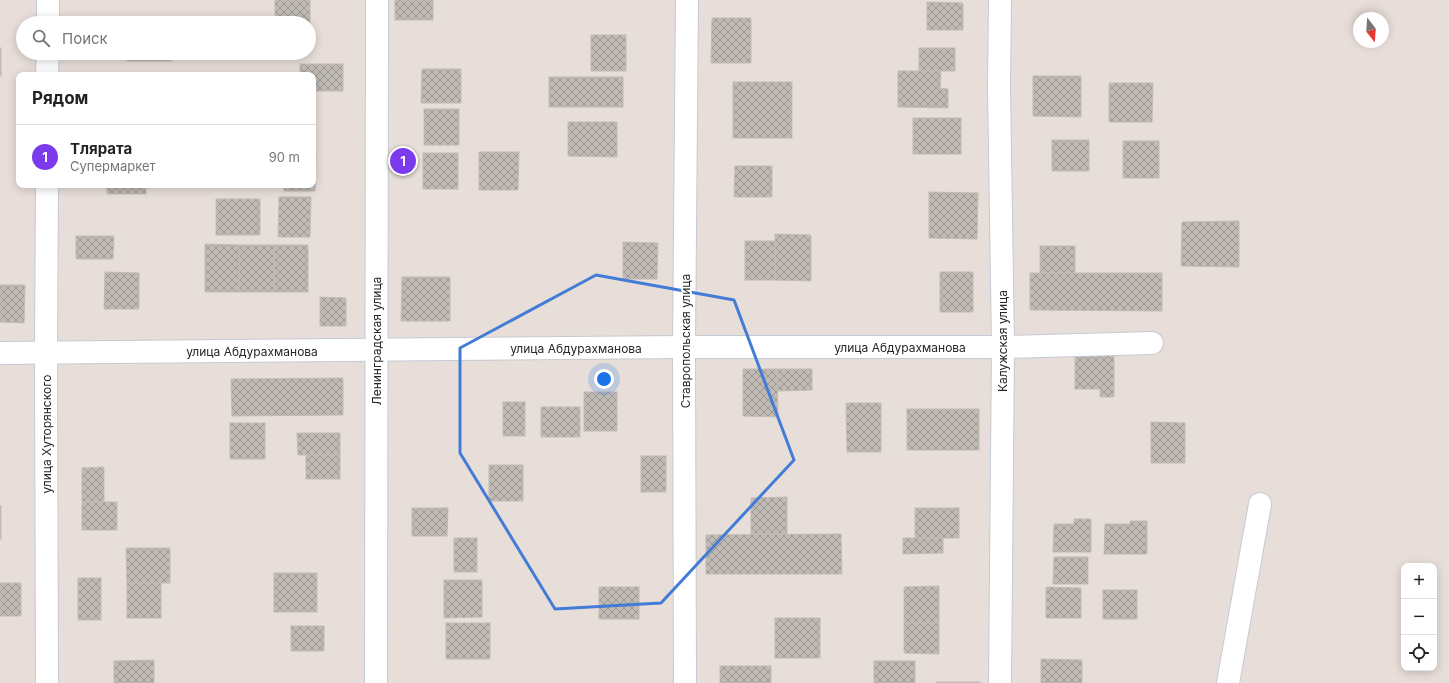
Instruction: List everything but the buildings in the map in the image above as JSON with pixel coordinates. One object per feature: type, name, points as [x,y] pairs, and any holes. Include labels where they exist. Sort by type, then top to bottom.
[{"type":"street","points":[[48,0],[48,16]]},
{"type":"street","name":"Ленинградская улица","points":[[376,683],[377,0]]},
{"type":"street","name":"Ставропольская улица","points":[[685,683],[684,347],[687,0]]},
{"type":"street","name":"Калужская улица","points":[[1000,0],[1003,347],[1000,683]]},
{"type":"street","points":[[48,60],[48,72]]},
{"type":"street","name":"улица Хуторянского","points":[[47,188],[47,683]]},
{"type":"street","name":"улица Абдурахманова","points":[[0,353],[684,347],[1003,347],[1152,343]]},
{"type":"street","points":[[1228,683],[1260,504]]},
{"type":"highlighted area","points":[[596,275],[734,300],[794,460],[661,603],[555,609],[460,453],[460,348]]},
{"type":"place","name":"Тлярата","points":[[403,161]]}]
